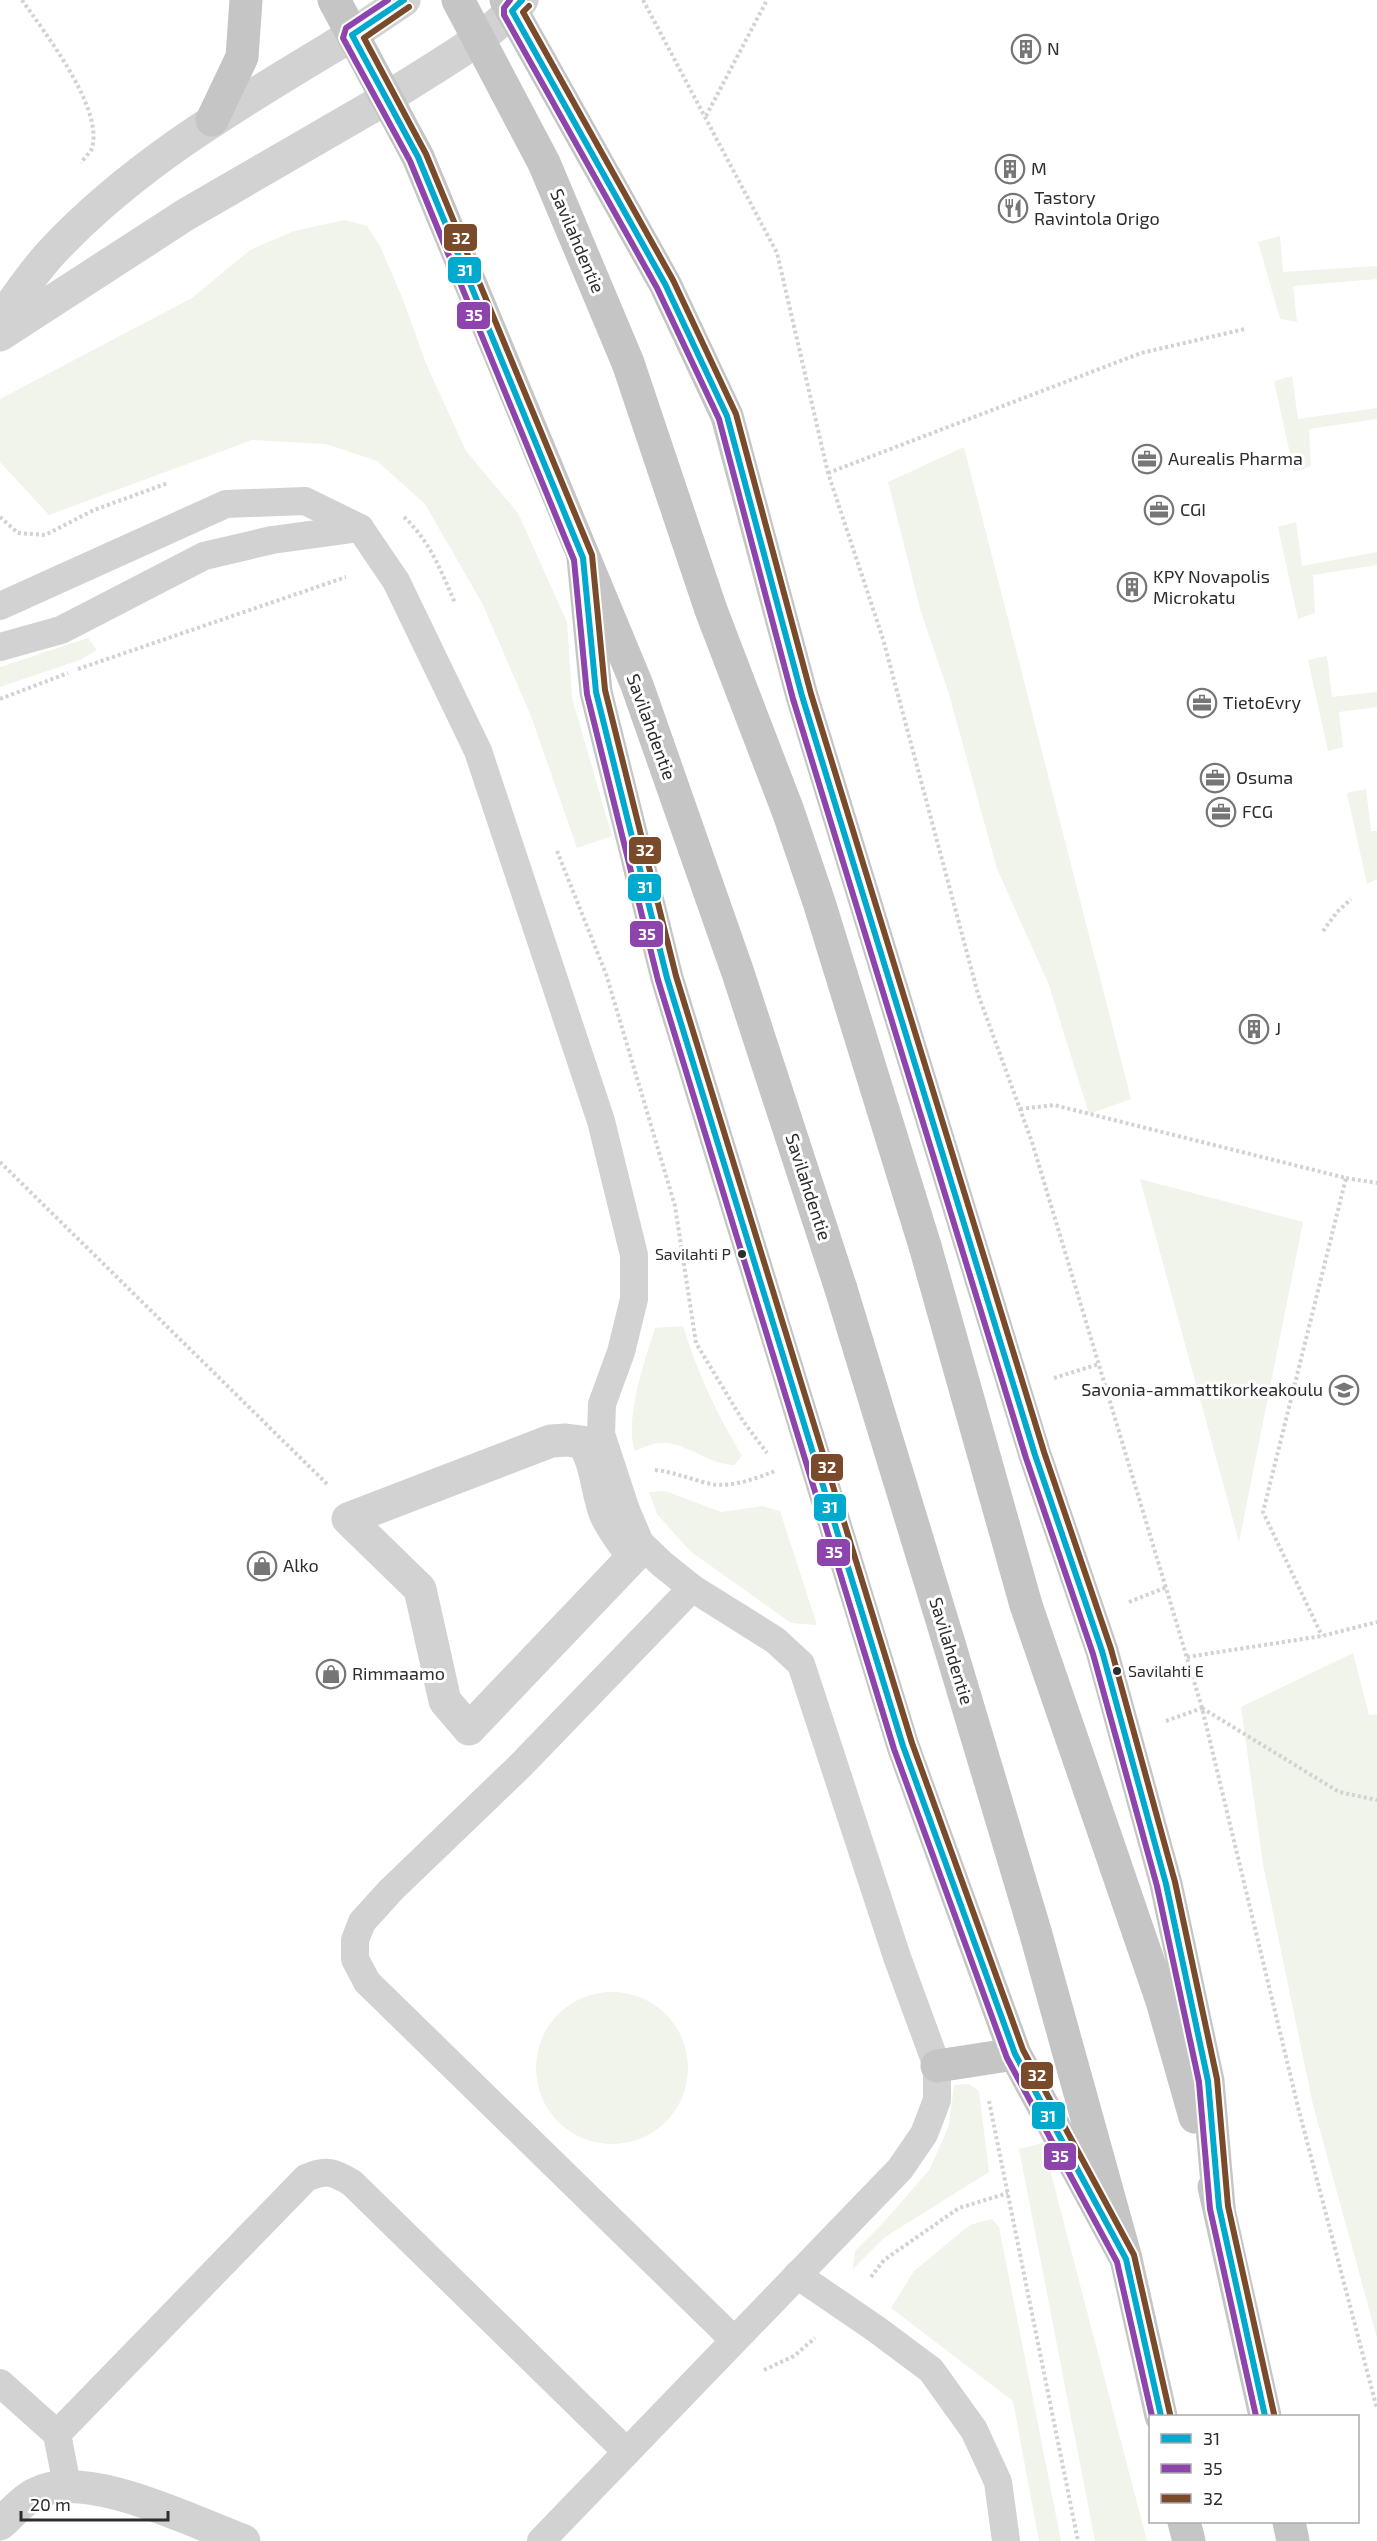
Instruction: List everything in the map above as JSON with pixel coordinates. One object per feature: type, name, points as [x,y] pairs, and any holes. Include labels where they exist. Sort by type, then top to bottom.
[{"type":"main road","points":[[212,120],[242,57],[246,0]]},
{"type":"main road","name":"Savilahdentie","points":[[334,0],[417,157],[637,684],[738,973],[841,1288],[1035,1931],[1126,2259],[1161,2415]]},
{"type":"main road","name":"Savilahdentie","points":[[458,0],[476,38],[544,163],[628,363],[711,610],[806,861],[880,1094],[925,1246],[1026,1605],[1162,2001],[1219,2207],[1265,2415]]},
{"type":"main road","points":[[513,4],[665,284],[727,416],[802,696],[1035,1455],[1102,1651],[1166,1884],[1208,2081],[1219,2207]]},
{"type":"main road","points":[[583,558],[596,692],[667,978],[903,1746],[1015,2054],[1126,2259]]},
{"type":"main road","points":[[937,2066],[1015,2054]]},
{"type":"main road","points":[[1184,2523],[1189,2541]]},
{"type":"main road","points":[[1289,2523],[1293,2541]]},
{"type":"street","points":[[0,320],[50,255],[124,185],[212,120],[352,35],[404,0]]},
{"type":"street","points":[[0,335],[185,215],[387,98],[476,38],[513,4]]},
{"type":"street","points":[[551,1441],[582,1442],[592,1455],[594,1474],[606,1515],[633,1557],[470,1729],[445,1701],[420,1589],[348,1519],[358,1515],[551,1441]]},
{"type":"street","points":[[0,2524],[35,2494],[66,2485],[92,2487],[128,2498],[244,2541]]},
{"type":"lane","points":[[0,606],[226,504],[305,501],[360,528],[396,581],[478,751],[602,1122],[634,1255],[634,1299],[621,1352],[602,1404],[601,1434],[615,1480],[640,1543],[692,1588],[775,1640],[801,1664],[897,1957],[937,2066],[937,2100],[924,2134],[900,2169],[542,2541]]},
{"type":"lane","points":[[0,647],[61,630],[204,556],[272,540],[360,528]]},
{"type":"lane","points":[[692,1588],[520,1766],[376,1906],[362,1922],[355,1940],[356,1959],[367,1982],[734,2340]]},
{"type":"lane","points":[[57,2434],[306,2178],[322,2171],[336,2173],[352,2183],[627,2452]]},
{"type":"lane","points":[[797,2275],[931,2370],[974,2430],[998,2482],[1006,2541]]},
{"type":"lane","points":[[0,2383],[57,2434],[66,2485]]},
{"type":"path","points":[[22,0],[82,91],[91,118],[92,147],[79,166]]},
{"type":"path","points":[[644,0],[777,253],[828,473],[883,639],[978,994],[1020,1109],[1202,1708],[1298,2107],[1377,2409]]},
{"type":"path","points":[[706,116],[767,0]]},
{"type":"path","points":[[828,473],[1141,353],[1245,329]]},
{"type":"path","points":[[0,699],[384,564],[434,553]]},
{"type":"path","points":[[555,845],[606,974],[675,1206],[696,1343],[742,1421],[779,1469],[745,1483],[709,1484],[672,1472],[649,1470],[615,1480]]},
{"type":"path","points":[[1323,931],[1351,899]]},
{"type":"path","points":[[1020,1109],[1054,1105],[1346,1178],[1377,1183]]},
{"type":"path","points":[[0,1162],[358,1515]]},
{"type":"path","points":[[1322,1636],[1263,1512],[1346,1178]]},
{"type":"path","points":[[1128,1602],[1167,1587]]},
{"type":"path","points":[[1187,1657],[1322,1636],[1377,1622]]},
{"type":"path","points":[[1160,1723],[1202,1708]]},
{"type":"path","points":[[1202,1708],[1339,1791],[1377,1800]]},
{"type":"path","points":[[991,2109],[1078,2541]]},
{"type":"path","points":[[759,2372],[794,2356],[844,2308],[884,2260],[917,2236],[959,2208],[1008,2193]]},
{"type":"shaded area","points":[[345,220],[367,226],[380,246],[402,297],[427,366],[466,451],[518,513],[567,622],[572,698],[612,836],[577,848],[531,716],[482,603],[425,504],[377,461],[326,444],[252,440],[49,515],[0,462],[0,399],[192,298],[250,250],[294,231]]},
{"type":"shaded area","points":[[1280,236],[1283,272],[1377,266],[1377,279],[1293,286],[1297,322],[1280,319],[1258,242]]},
{"type":"shaded area","points":[[1292,376],[1298,419],[1377,408],[1377,419],[1309,429],[1311,466],[1294,472],[1274,381]]},
{"type":"shaded area","points":[[964,447],[1131,1099],[1089,1114],[1049,985],[997,869],[949,694],[921,612],[888,482]]},
{"type":"shaded area","points":[[1296,522],[1302,566],[1377,552],[1377,565],[1313,575],[1315,613],[1298,619],[1278,527]]},
{"type":"shaded area","points":[[88,638],[97,650],[80,660],[0,687],[0,667]]},
{"type":"shaded area","points":[[1327,656],[1332,697],[1377,692],[1377,707],[1339,712],[1343,747],[1328,751],[1308,660]]},
{"type":"shaded area","points":[[1366,789],[1371,831],[1377,831],[1377,879],[1367,884],[1347,793]]},
{"type":"shaded area","points":[[1140,1179],[1303,1222],[1239,1542]]},
{"type":"shaded area","points":[[683,1326],[708,1392],[742,1456],[734,1465],[714,1461],[686,1448],[668,1443],[646,1446],[635,1451],[632,1438],[634,1406],[641,1373],[655,1328]]},
{"type":"shaded area","points":[[665,1491],[721,1512],[763,1506],[780,1511],[817,1625],[791,1623],[690,1551],[657,1514],[649,1492]]},
{"type":"shaded area","points":[[1353,1653],[1369,1715],[1377,1714],[1377,2338],[1313,2105],[1263,1864],[1241,1707]]},
{"type":"shaded area","points":[[612,1992],[641,1998],[666,2014],[682,2039],[688,2068],[682,2097],[666,2122],[641,2138],[612,2144],[583,2138],[558,2122],[542,2097],[536,2068],[542,2039],[558,2014],[583,1998]]},
{"type":"shaded area","points":[[969,2084],[979,2091],[989,2172],[885,2237],[853,2269],[855,2251],[885,2221],[930,2169],[949,2125],[954,2085]]},
{"type":"shaded area","points":[[1043,2143],[1147,2541],[1095,2541],[1019,2149]]},
{"type":"shaded area","points":[[992,2219],[999,2227],[1061,2541],[1039,2541],[1013,2401],[891,2308],[914,2271],[970,2225]]},
{"type":"transit line","name":"35","points":[[388,0],[346,28],[343,38],[410,161],[574,560],[587,694],[658,980],[894,1749],[1007,2058],[1117,2262],[1152,2415]]},
{"type":"transit line","name":"31","points":[[404,0],[352,35],[418,157],[583,558],[596,692],[667,978],[903,1746],[1015,2054],[1126,2259],[1161,2415]]},
{"type":"transit line","name":"35","points":[[510,0],[504,8],[504,15],[657,288],[719,419],[793,699],[1026,1458],[1093,1654],[1157,1886],[1199,2082],[1210,2209],[1256,2415]]},
{"type":"transit line","name":"31","points":[[522,0],[512,11],[665,284],[727,416],[802,696],[1035,1455],[1102,1651],[1166,1884],[1208,2081],[1219,2207],[1265,2415]]},
{"type":"transit line","name":"32","points":[[529,6],[523,12],[673,280],[736,414],[811,694],[1044,1452],[1111,1649],[1175,1882],[1217,2079],[1228,2206],[1274,2414]]},
{"type":"transit line","name":"32","points":[[409,7],[364,38],[426,154],[592,555],[605,690],[676,976],[912,1743],[1023,2050],[1134,2255],[1170,2414]]},
{"type":"place","name":"N","points":[[1026,49]]},
{"type":"place","name":"M","points":[[1010,169]]},
{"type":"place","name":"Tastory Ravintola Origo","points":[[1013,208]]},
{"type":"place","name":"Aurealis Pharma","points":[[1147,459]]},
{"type":"place","name":"CGI","points":[[1159,510]]},
{"type":"place","name":"KPY Novapolis Microkatu","points":[[1132,587]]},
{"type":"place","name":"TietoEvry","points":[[1202,703]]},
{"type":"place","name":"Osuma","points":[[1215,778]]},
{"type":"place","name":"FCG","points":[[1221,812]]},
{"type":"place","name":"J","points":[[1254,1029]]},
{"type":"place","name":"Savilahti P","points":[[742,1254]]},
{"type":"place","name":"Savonia-ammattikorkeakoulu","points":[[1344,1390]]},
{"type":"place","name":"Alko","points":[[262,1566]]},
{"type":"place","name":"Savilahti E","points":[[1117,1671]]},
{"type":"place","name":"Rimmaamo","points":[[331,1674]]}]
